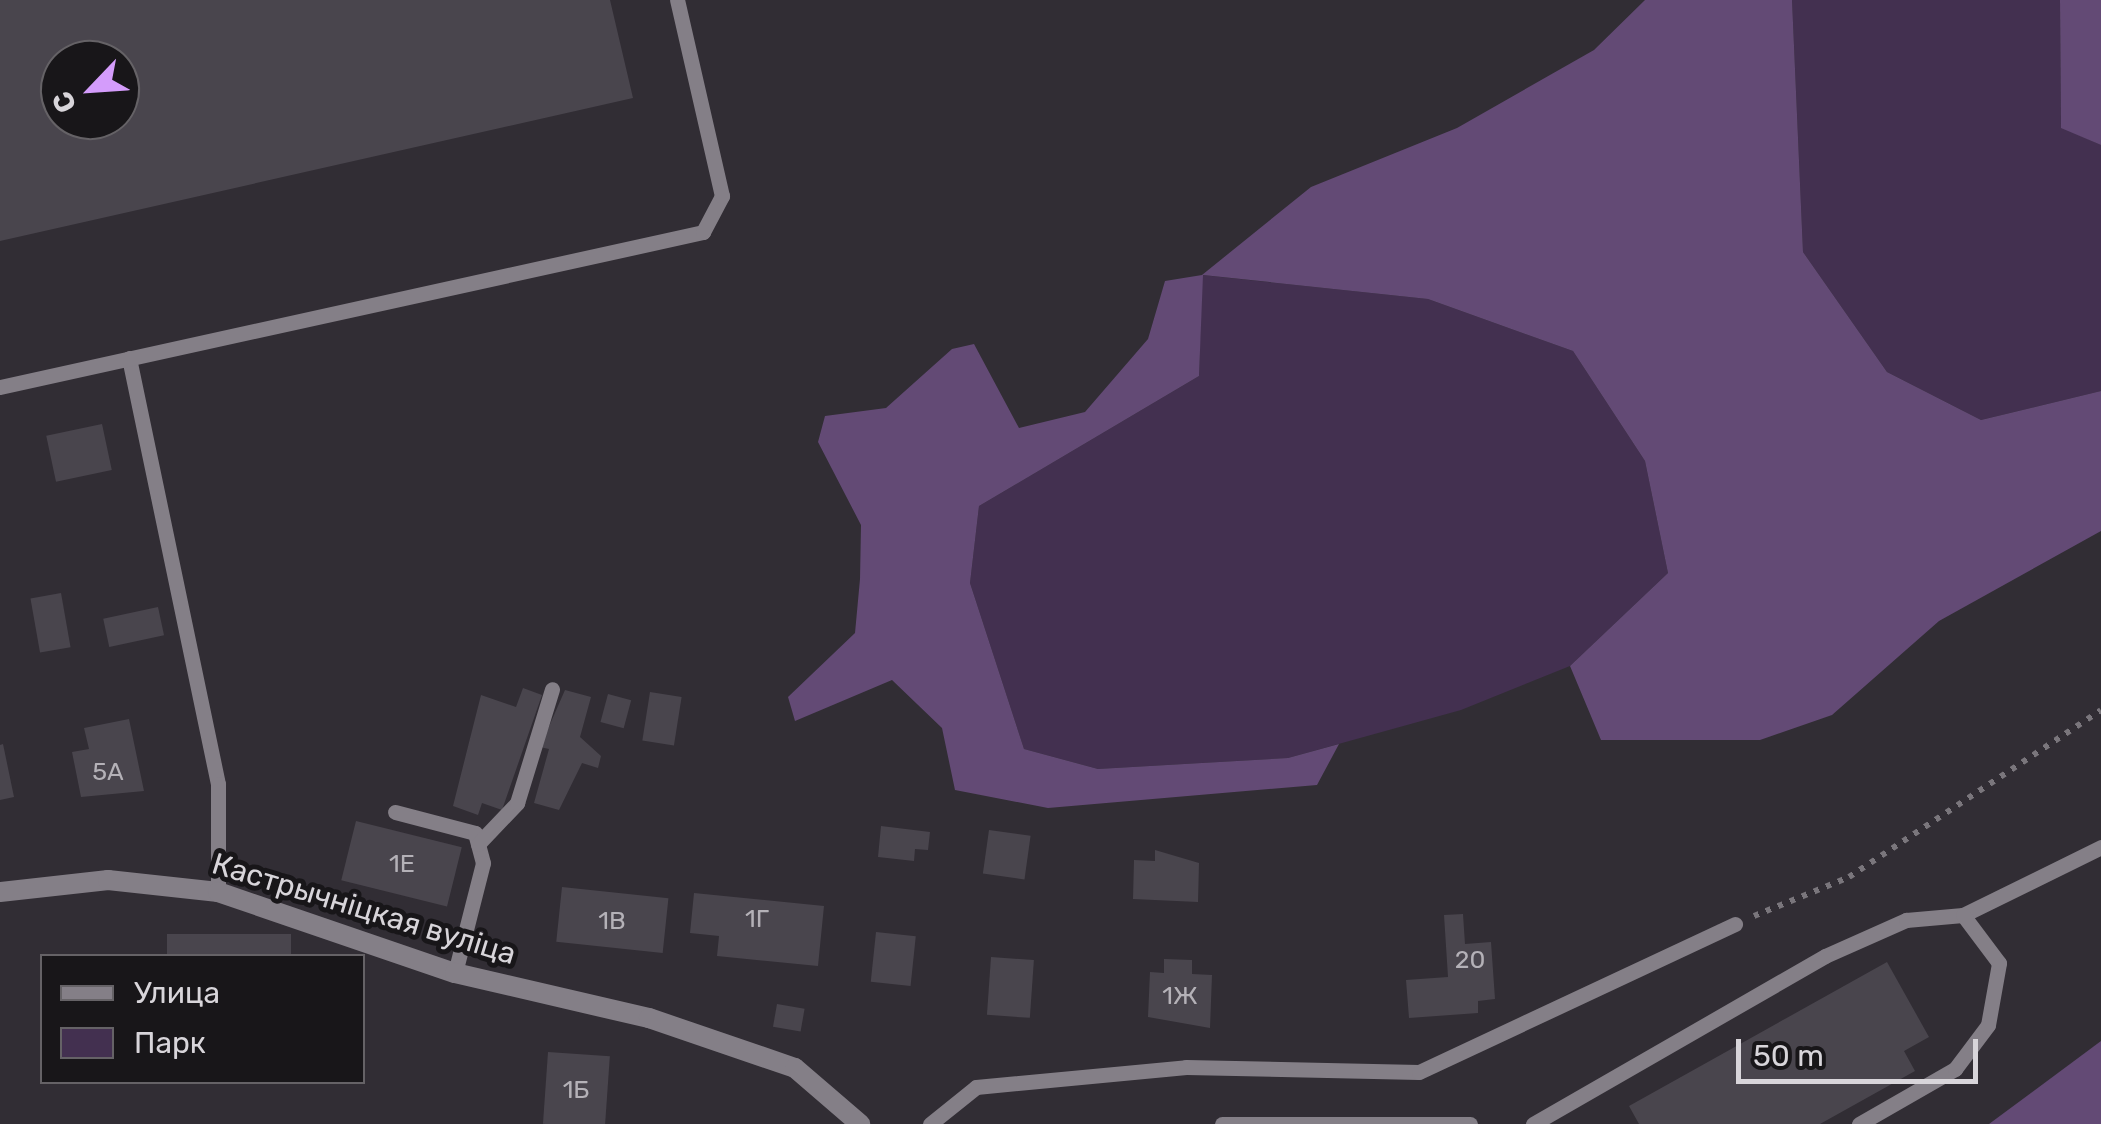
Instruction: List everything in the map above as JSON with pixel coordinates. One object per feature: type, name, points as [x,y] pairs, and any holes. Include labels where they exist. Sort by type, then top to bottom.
[{"type":"street","name":"Кастрычніцкая вуліца","points":[[0,892],[108,880],[218,892],[455,973],[649,1018],[795,1068],[860,1124]]},
{"type":"lane","points":[[0,387],[703,232],[722,196],[677,0]]},
{"type":"lane","points":[[129,358],[218,784],[218,892]]},
{"type":"lane","points":[[478,844],[517,803],[552,689]]},
{"type":"lane","points":[[396,812],[476,833],[482,862],[455,973]]},
{"type":"lane","points":[[1533,1124],[1824,956],[1906,920],[1963,915],[2054,878],[2101,847]]},
{"type":"lane","points":[[1860,1124],[1955,1070],[1988,1026],[1999,963],[1963,915]]},
{"type":"lane","points":[[930,1124],[976,1087],[1186,1066],[1419,1072],[1735,924]]},
{"type":"lane","points":[[1222,1124],[1470,1124]]},
{"type":"path","points":[[1735,924],[1849,877],[2101,710]]},
{"type":"green space","points":[[1792,0],[2060,0],[2061,127],[2101,145],[2101,391],[1981,420],[1887,372],[1803,252]]},
{"type":"green space","points":[[1202,275],[1428,299],[1573,351],[1645,461],[1668,573],[1570,666],[1461,710],[1288,758],[1098,769],[1024,749],[970,583],[979,506],[1199,376]]},
{"type":"shaded area","points":[[1645,0],[1792,0],[1803,252],[1887,372],[1981,420],[2101,391],[2101,531],[1939,621],[1832,715],[1760,740],[1601,740],[1570,666],[1668,573],[1645,461],[1573,351],[1428,299],[1203,275],[1199,376],[979,506],[970,583],[1024,749],[1098,769],[1288,758],[1339,744],[1317,785],[1048,808],[955,790],[942,728],[892,680],[795,721],[788,697],[855,633],[861,525],[818,442],[825,416],[886,408],[952,349],[974,344],[1019,428],[1085,412],[1148,339],[1165,281],[1202,275],[1311,187],[1457,128],[1594,50]]},
{"type":"shaded area","points":[[2060,0],[2101,0],[2101,145],[2061,128]]},
{"type":"shaded area","points":[[2101,1041],[2101,1124],[1989,1124]]},
{"type":"building","points":[[0,0],[610,0],[633,98],[0,241]]},
{"type":"building","points":[[102,424],[112,470],[56,482],[46,436]]},
{"type":"building","points":[[61,593],[71,647],[40,653],[30,598]]},
{"type":"building","points":[[158,607],[164,635],[109,647],[103,619]]},
{"type":"building","points":[[523,688],[542,695],[502,810],[482,803],[478,815],[453,806],[481,695],[516,707]]},
{"type":"building","points":[[565,690],[591,697],[580,737],[601,756],[598,768],[582,763],[559,810],[534,803],[549,749],[540,747]]},
{"type":"building","points":[[650,692],[682,697],[674,745],[642,740]]},
{"type":"building","points":[[608,694],[631,700],[624,728],[600,722]]},
{"type":"building","points":[[129,719],[144,791],[81,797],[72,752],[89,749],[84,728]]},
{"type":"building","points":[[3,744],[14,797],[0,800],[0,745]]},
{"type":"building","points":[[356,821],[462,847],[447,907],[341,880]]},
{"type":"building","points":[[881,826],[930,832],[928,850],[915,849],[914,861],[878,857]]},
{"type":"building","points":[[989,830],[1031,836],[1024,879],[983,874]]},
{"type":"building","points":[[1155,850],[1199,863],[1198,902],[1133,899],[1134,860],[1155,861]]},
{"type":"building","points":[[562,887],[668,898],[663,953],[556,942]]},
{"type":"building","points":[[694,893],[824,906],[818,966],[717,956],[719,936],[690,933]]},
{"type":"building","points":[[1463,914],[1465,944],[1491,942],[1495,999],[1478,1001],[1478,1013],[1409,1018],[1406,980],[1448,977],[1444,915]]},
{"type":"building","points":[[876,932],[916,936],[911,986],[871,982]]},
{"type":"building","points":[[167,934],[291,934],[291,954],[167,954]]},
{"type":"building","points":[[991,957],[1034,960],[1030,1018],[987,1015]]},
{"type":"building","points":[[1164,959],[1192,960],[1192,974],[1212,975],[1210,1028],[1148,1017],[1150,972],[1164,973]]},
{"type":"building","points":[[1887,962],[1929,1037],[1904,1051],[1915,1071],[1820,1124],[1639,1124],[1629,1106]]},
{"type":"building","points":[[777,1004],[805,1009],[801,1032],[773,1027]]},
{"type":"building","points":[[548,1052],[610,1056],[605,1124],[543,1124]]}]
